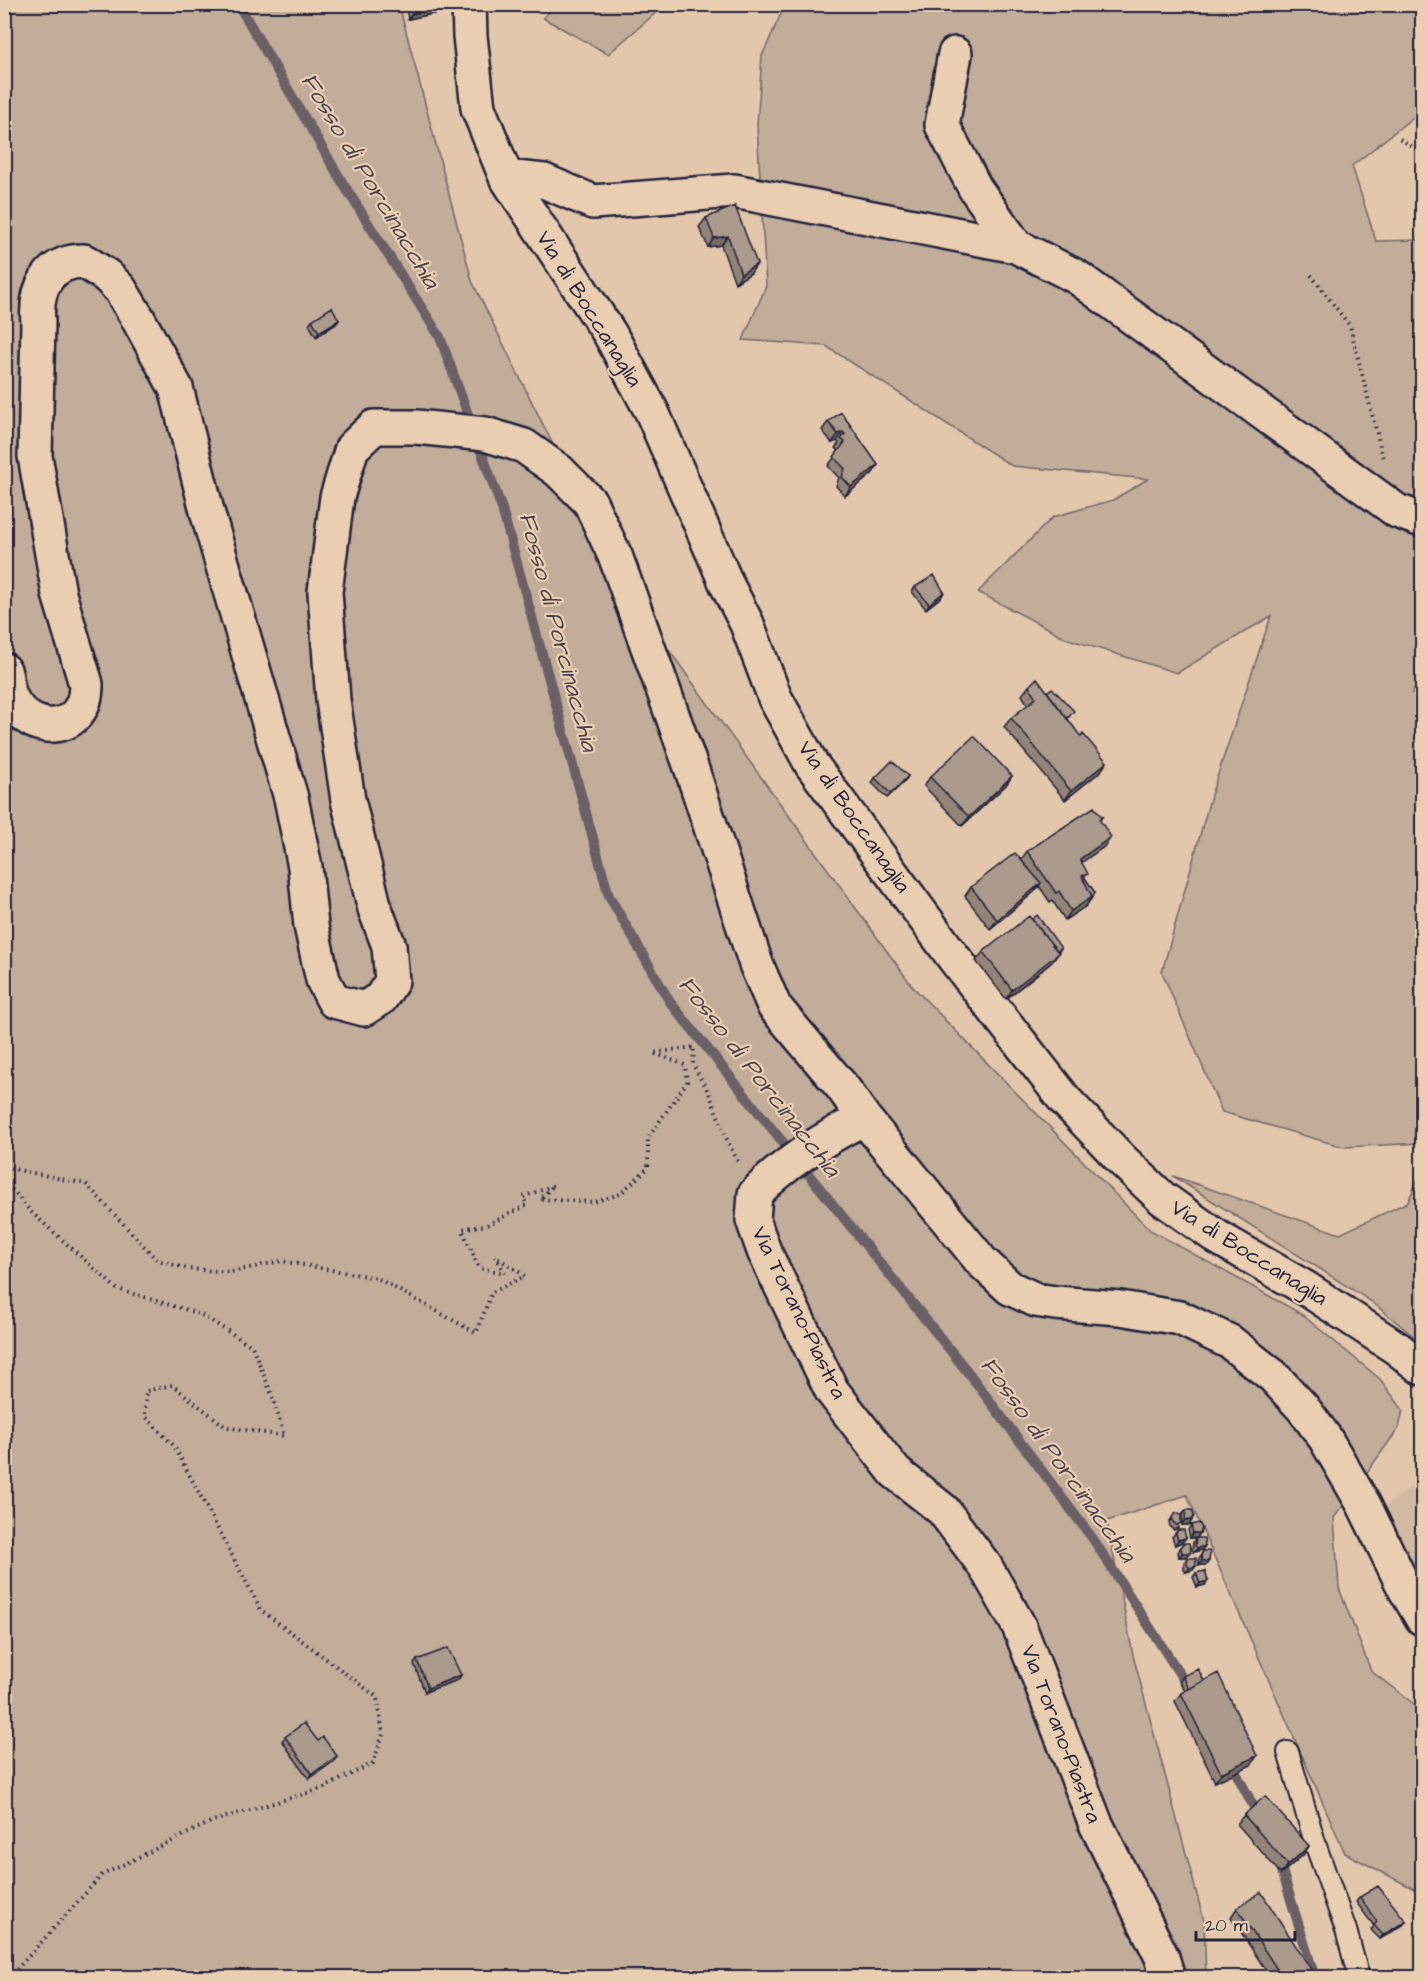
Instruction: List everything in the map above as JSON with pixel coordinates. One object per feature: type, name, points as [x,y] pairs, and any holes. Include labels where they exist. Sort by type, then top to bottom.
[{"type":"street","name":"Via di Boccanaglia","points":[[469,4],[478,108],[506,177],[610,333],[652,412],[727,585],[747,624],[775,698],[812,765],[954,958],[1065,1100],[1122,1160],[1162,1198],[1218,1237],[1307,1289],[1398,1349],[1422,1368]]},
{"type":"street","points":[[955,54],[942,125],[975,188],[1016,246]]},
{"type":"street","points":[[506,177],[544,181],[593,202],[734,191],[1016,246],[1077,277],[1410,515]]},
{"type":"street","points":[[4,670],[11,697],[31,721],[54,726],[65,723],[82,707],[86,696],[86,684],[59,594],[35,456],[39,322],[37,305],[41,289],[50,275],[62,264],[84,261],[107,276],[120,289],[176,388],[211,526],[291,798],[305,867],[312,926],[323,980],[334,1001],[364,1009],[381,998],[392,981],[388,946],[375,909],[348,800],[333,700],[325,592],[337,497],[352,448],[374,427],[416,427],[485,434],[524,447],[559,471],[590,502],[621,569],[692,770],[756,964],[774,1006],[843,1088],[850,1125],[1010,1288],[1036,1300],[1120,1308],[1180,1318],[1230,1342],[1273,1376],[1325,1438],[1368,1513],[1422,1618]]},
{"type":"street","points":[[763,1185],[850,1125]]},
{"type":"street","name":"Via Torano-Piastra","points":[[763,1185],[753,1220],[765,1251],[832,1391],[895,1472],[943,1510],[985,1566],[1019,1626],[1095,1822],[1162,1957],[1168,1977]]},
{"type":"lane","points":[[1288,1752],[1359,1977]]},
{"type":"path","points":[[1400,139],[1422,153]]},
{"type":"path","points":[[1311,275],[1350,326],[1410,515]]},
{"type":"path","points":[[4,1167],[86,1184],[157,1260],[188,1269],[231,1272],[281,1261],[377,1278],[476,1333],[492,1292],[525,1276],[495,1256],[505,1273],[479,1268],[462,1229],[487,1225],[527,1205],[523,1197],[554,1185],[540,1198],[594,1202],[620,1194],[648,1168],[648,1138],[687,1082],[685,1065],[653,1053],[694,1047],[693,1065],[709,1093],[728,1142],[763,1185]]},
{"type":"path","points":[[4,1180],[31,1212],[117,1289],[200,1314],[252,1346],[274,1400],[284,1436],[226,1427],[172,1385],[146,1391],[145,1416],[174,1446],[261,1610],[377,1697],[382,1734],[373,1763],[324,1788],[213,1821],[102,1875],[9,1977]]},
{"type":"shaded area","points":[[557,4],[665,5],[608,54],[543,18]]},
{"type":"shaded area","points":[[5,5],[399,5],[472,281],[624,588],[913,987],[1150,1230],[1300,1313],[1380,1379],[1403,1410],[1399,1428],[1334,1518],[1339,1588],[1371,1671],[1422,1710],[1422,1892],[1345,1853],[1187,1495],[1107,1521],[1133,1655],[1204,1921],[1206,1977],[5,1978]]},
{"type":"shaded area","points":[[785,5],[1422,5],[1422,110],[1352,166],[1376,241],[1422,240],[1422,673],[1412,693],[1422,698],[1422,1143],[1344,1147],[1222,1112],[1162,972],[1212,792],[1271,616],[1177,673],[1068,639],[978,592],[1053,517],[1113,500],[1148,479],[1012,466],[826,346],[743,340],[766,286],[757,125],[762,56]]},
{"type":"shaded area","points":[[1422,1169],[1422,1343],[1372,1302],[1173,1176],[1340,1234],[1408,1202]]},
{"type":"shaded area","points":[[1422,1469],[1422,1587],[1383,1508],[1415,1484]]},
{"type":"building","points":[[409,4],[444,4],[445,7],[412,14]]},
{"type":"building","points":[[735,206],[757,264],[741,274],[728,236],[714,238],[706,218]]},
{"type":"building","points":[[332,307],[339,320],[319,332],[312,320]]},
{"type":"building","points":[[841,412],[878,465],[851,487],[842,477],[845,469],[834,457],[845,442],[841,439],[845,434],[843,432],[838,434],[828,422]]},
{"type":"building","points":[[934,575],[944,592],[929,604],[915,587]]},
{"type":"building","points":[[1037,678],[1081,737],[1083,734],[1107,762],[1071,791],[1011,718],[1036,698],[1029,686]]},
{"type":"building","points":[[1052,688],[1074,711],[1067,719],[1047,692]]},
{"type":"building","points":[[974,736],[1012,776],[969,817],[930,777]]},
{"type":"building","points":[[892,761],[908,776],[891,794],[875,778]]},
{"type":"building","points":[[1094,807],[1102,817],[1099,819],[1111,837],[1080,859],[1088,874],[1082,876],[1092,897],[1071,911],[1059,891],[1056,893],[1027,851]]},
{"type":"building","points":[[1015,853],[1041,883],[997,920],[971,887]]},
{"type":"building","points":[[1085,878],[1095,893],[1092,896],[1083,879]]},
{"type":"building","points":[[1037,915],[1061,948],[1057,951],[1032,919]]},
{"type":"building","points":[[1029,916],[1059,953],[1012,990],[983,952]]},
{"type":"building","points":[[1186,1510],[1192,1510],[1194,1516],[1192,1520],[1185,1520]]},
{"type":"building","points":[[1176,1513],[1181,1515],[1181,1523],[1177,1525],[1173,1522],[1172,1517]]},
{"type":"building","points":[[1199,1523],[1202,1528],[1200,1533],[1193,1533],[1191,1525]]},
{"type":"building","points":[[1178,1530],[1184,1530],[1186,1538],[1178,1540],[1176,1533]]},
{"type":"building","points":[[1196,1538],[1204,1538],[1205,1546],[1198,1548],[1195,1546]]},
{"type":"building","points":[[1183,1543],[1189,1543],[1190,1553],[1182,1553]]},
{"type":"building","points":[[1203,1551],[1209,1551],[1209,1561],[1202,1561]]},
{"type":"building","points":[[1188,1558],[1196,1558],[1196,1566],[1190,1568],[1187,1565]]},
{"type":"building","points":[[1205,1571],[1208,1581],[1200,1583],[1196,1573]]},
{"type":"building","points":[[448,1648],[461,1675],[428,1688],[417,1660]]},
{"type":"building","points":[[1198,1669],[1204,1681],[1189,1689],[1183,1676]]},
{"type":"building","points":[[1218,1673],[1257,1756],[1221,1773],[1181,1693]]},
{"type":"building","points":[[304,1723],[318,1741],[323,1737],[337,1756],[312,1774],[285,1737]]},
{"type":"building","points":[[1265,1796],[1309,1846],[1288,1865],[1244,1815]]},
{"type":"building","points":[[1378,1886],[1406,1921],[1383,1935],[1374,1925],[1377,1922],[1360,1897]]},
{"type":"building","points":[[1261,1892],[1316,1977],[1282,1977],[1237,1908]]},
{"type":"waterway","name":"Fosso di Porcinacchia","points":[[238,4],[344,185],[440,337],[502,509],[609,896],[670,1002],[971,1376],[1093,1539],[1190,1690]]},
{"type":"waterway","name":"Fosso di Porcinacchia","points":[[1230,1761],[1260,1819]]},
{"type":"waterway","name":"Fosso di Porcinacchia","points":[[1279,1861],[1315,1978]]}]
